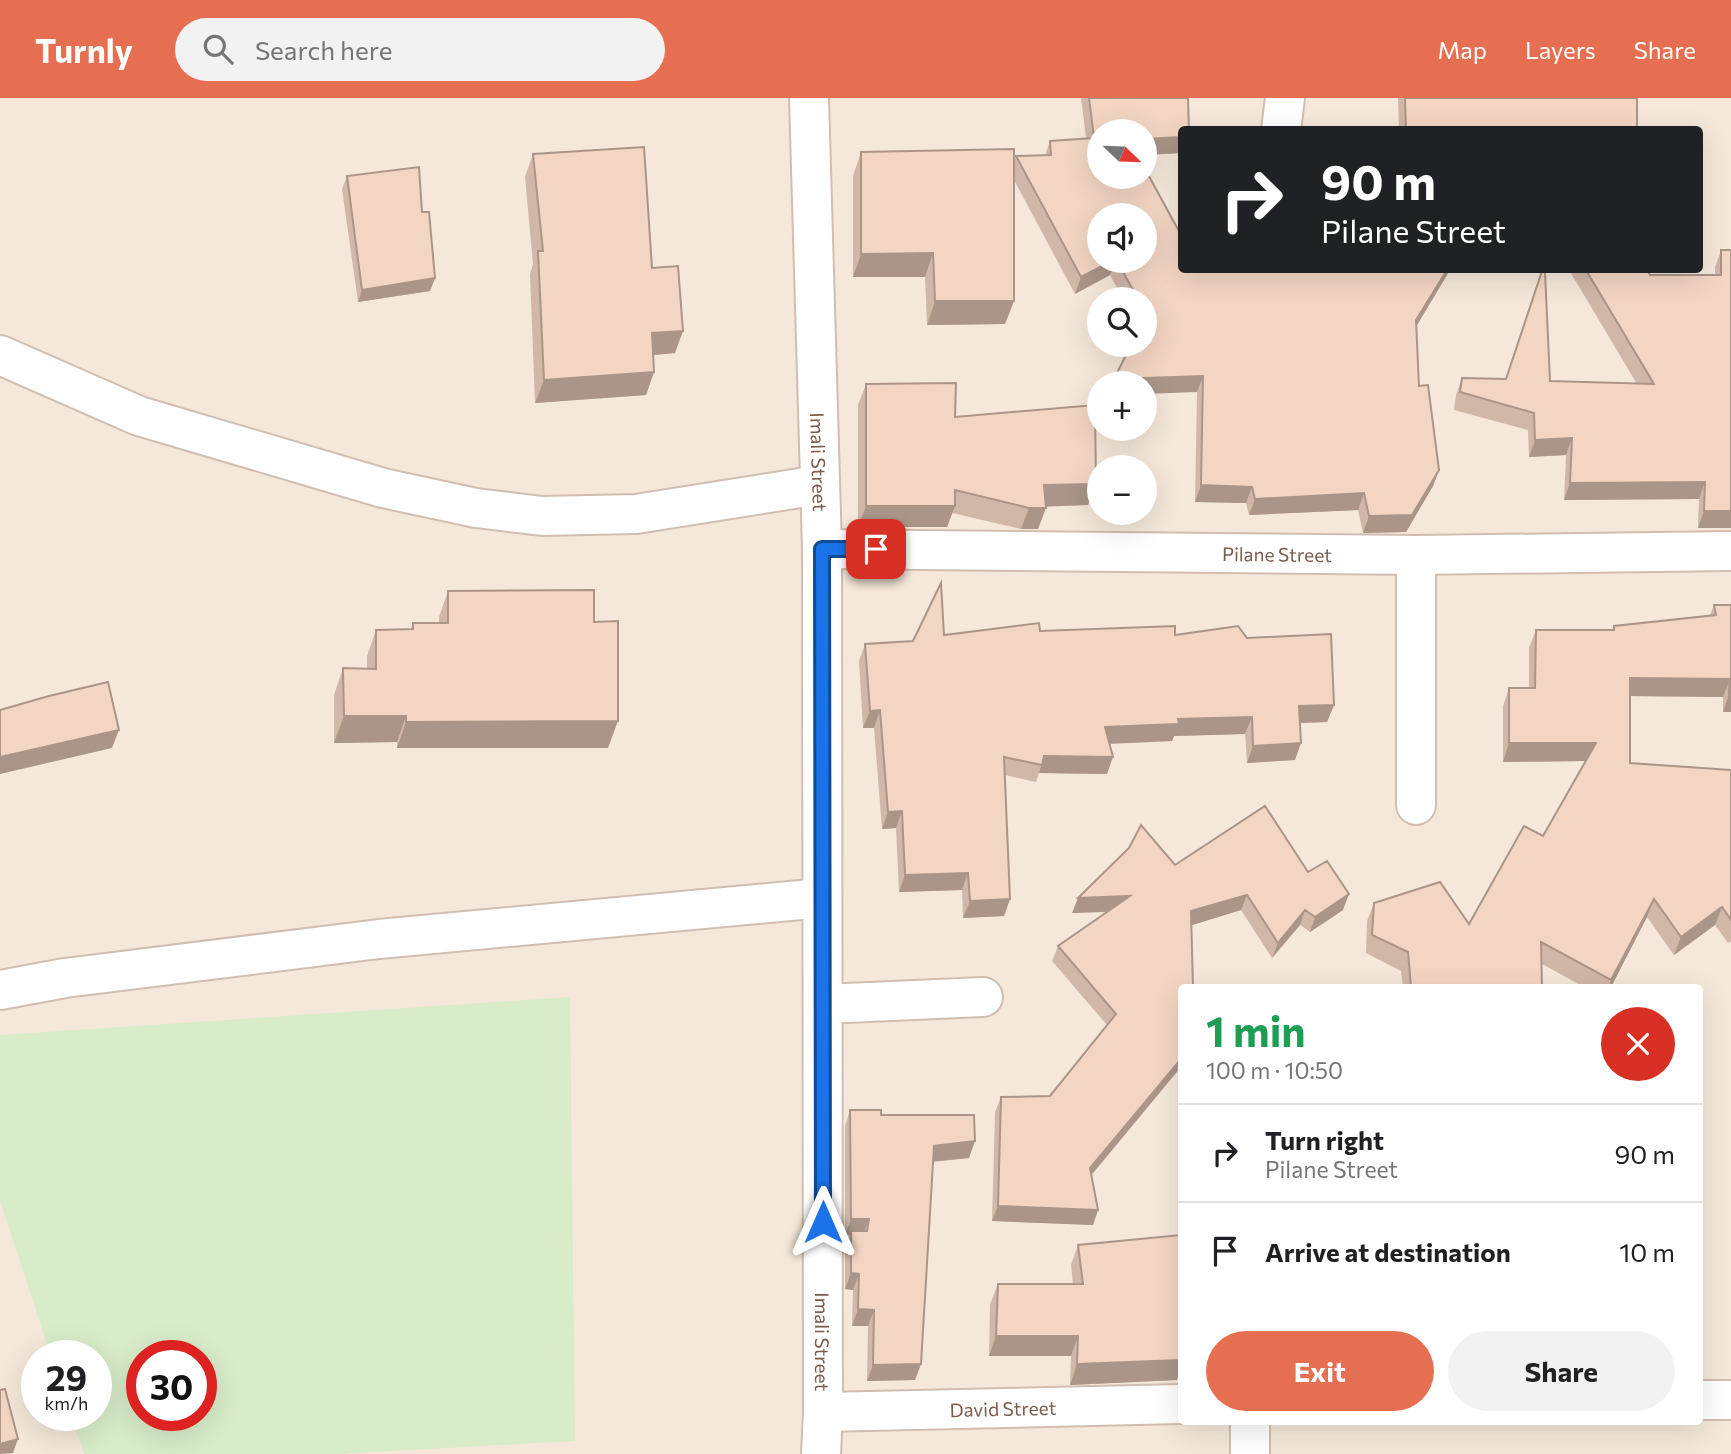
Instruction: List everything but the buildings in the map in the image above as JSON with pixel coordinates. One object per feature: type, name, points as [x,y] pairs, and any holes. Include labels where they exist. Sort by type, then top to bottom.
[{"type":"street","name":"Imali Street","points":[[809,98],[822,549],[824,1412],[821,1454]]},
{"type":"street","points":[[1282,126],[1285,98]]},
{"type":"street","points":[[0,355],[139,416],[383,488],[476,508],[542,516],[636,514],[819,485]]},
{"type":"street","name":"Pilane Street","points":[[822,549],[1416,555],[1731,551]]},
{"type":"street","points":[[1416,555],[1416,804]]},
{"type":"street","points":[[0,990],[65,978],[379,939],[822,898]]},
{"type":"street","points":[[823,1004],[983,996]]},
{"type":"street","points":[[1703,1400],[1731,1400]]},
{"type":"street","name":"David Street","points":[[824,1412],[1178,1404]]},
{"type":"street","points":[[1250,1425],[1250,1454]]},
{"type":"shaded area","points":[[0,98],[1731,98],[1731,1454],[0,1454]]},
{"type":"green space","points":[[570,997],[575,1441],[339,1454],[84,1454],[76,1431],[112,1431],[112,1340],[46,1340],[0,1201],[0,1035]]},
{"type":"route","points":[[823,1222],[822,549],[876,549]]}]
